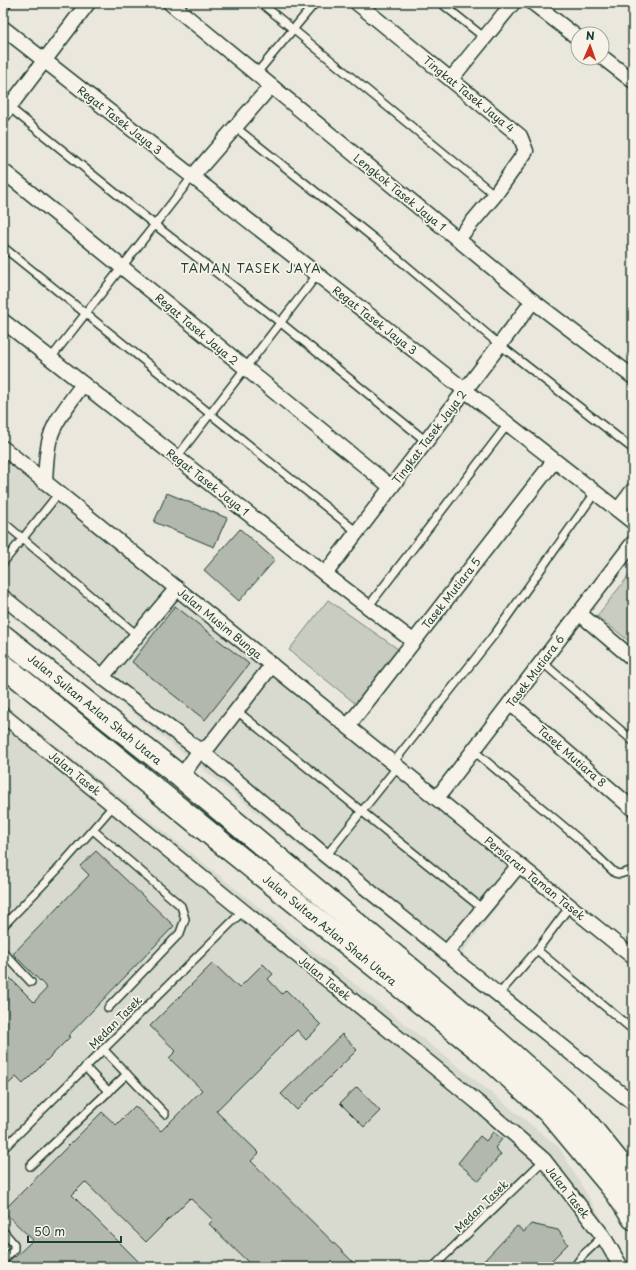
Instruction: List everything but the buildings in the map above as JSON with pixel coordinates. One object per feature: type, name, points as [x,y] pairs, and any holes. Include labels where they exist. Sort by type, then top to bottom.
[{"type":"main road","name":"Jalan Sultan Azlan Shah Utara","points":[[3,636],[183,782],[498,1042],[581,1116],[633,1180]]},
{"type":"main road","name":"Jalan Sultan Azlan Shah Utara","points":[[3,665],[482,1052],[552,1115],[617,1193],[633,1218]]},
{"type":"main road","points":[[139,776],[160,786],[183,782],[181,798],[216,831],[218,840]]},
{"type":"street","points":[[6,111],[88,3]]},
{"type":"street","name":"Lengkok Tasek Jaya 1","points":[[170,3],[533,301],[633,377]]},
{"type":"street","name":"Tingkat Tasek Jaya 4","points":[[357,3],[520,136],[526,151],[495,195],[458,239]]},
{"type":"street","points":[[451,79],[514,3]]},
{"type":"street","points":[[533,3],[570,32]]},
{"type":"street","name":"Regat Tasek Jaya 3","points":[[3,28],[633,522]]},
{"type":"street","points":[[610,63],[633,81]]},
{"type":"street","points":[[192,177],[271,86]]},
{"type":"street","name":"Regat Tasek Jaya 2","points":[[3,171],[122,266],[245,369],[392,487]]},
{"type":"street","name":"Tingkat Tasek Jaya 2","points":[[325,574],[533,301]]},
{"type":"street","name":"Regat Tasek Jaya 1","points":[[3,321],[325,574],[413,641]]},
{"type":"street","points":[[45,482],[51,433],[83,384]]},
{"type":"street","name":"Jalan Musim Bunga","points":[[3,448],[437,798]]},
{"type":"street","name":"Tasek Mutiara 5","points":[[348,726],[554,461]]},
{"type":"street","points":[[618,510],[633,490]]},
{"type":"street","name":"Tasek Mutiara 6","points":[[437,798],[633,543]]},
{"type":"street","points":[[102,677],[177,588]]},
{"type":"street","points":[[3,597],[102,677],[206,751],[326,856],[633,1102]]},
{"type":"street","points":[[579,613],[633,659]]},
{"type":"street","points":[[183,782],[272,665]]},
{"type":"street","name":"Tasek Mutiara 8","points":[[510,703],[633,809]]},
{"type":"street","name":"Jalan Tasek","points":[[3,715],[477,1102],[544,1160],[603,1236],[621,1267]]},
{"type":"street","name":"Persiaran Taman Tasek","points":[[437,798],[633,957]]},
{"type":"street","points":[[447,952],[519,865]]},
{"type":"lane","points":[[261,3],[495,195]]},
{"type":"lane","points":[[256,74],[314,3]]},
{"type":"lane","points":[[441,3],[485,38]]},
{"type":"lane","points":[[6,111],[281,323],[426,441]]},
{"type":"lane","points":[[235,127],[376,240],[500,345],[633,450]]},
{"type":"lane","points":[[51,358],[192,177]]},
{"type":"lane","points":[[3,247],[357,532]]},
{"type":"lane","points":[[177,458],[318,275]]},
{"type":"lane","points":[[368,607],[508,424]]},
{"type":"lane","points":[[3,563],[59,493]]},
{"type":"lane","points":[[326,856],[362,812],[395,765],[497,631],[595,493]]},
{"type":"lane","points":[[3,522],[137,635]]},
{"type":"lane","points":[[542,662],[633,741]]},
{"type":"lane","points":[[237,711],[483,909]]},
{"type":"lane","points":[[474,750],[580,840],[614,873],[620,874],[633,870]]},
{"type":"lane","points":[[3,926],[93,830],[114,805]]},
{"type":"lane","points":[[93,830],[181,906],[185,919],[180,933],[108,1008]]},
{"type":"lane","points":[[499,994],[537,950],[570,906]]},
{"type":"lane","name":"Medan Tasek","points":[[3,1149],[243,911]]},
{"type":"lane","points":[[537,950],[633,1030]]},
{"type":"lane","points":[[3,952],[31,982]]},
{"type":"lane","points":[[103,1049],[165,1114]]},
{"type":"lane","points":[[85,1067],[109,1092]]},
{"type":"lane","points":[[30,1166],[127,1074]]},
{"type":"lane","name":"Medan Tasek","points":[[433,1267],[544,1160]]},
{"type":"lane","points":[[3,1231],[14,1244],[14,1249],[3,1261]]},
{"type":"lane","points":[[574,1267],[583,1255],[603,1236]]},
{"type":"path","points":[[3,17],[14,3]]},
{"type":"shaded area","points":[[3,439],[529,865],[451,968],[3,609]]},
{"type":"shaded area","points":[[633,570],[633,644],[597,616]]},
{"type":"shaded area","points":[[328,600],[398,649],[356,704],[289,650]]},
{"type":"shaded area","points":[[3,703],[559,1147],[630,1267],[3,1267]]},
{"type":"district","name":"TAMAN TASEK JAYA","points":[[251,268]]}]
